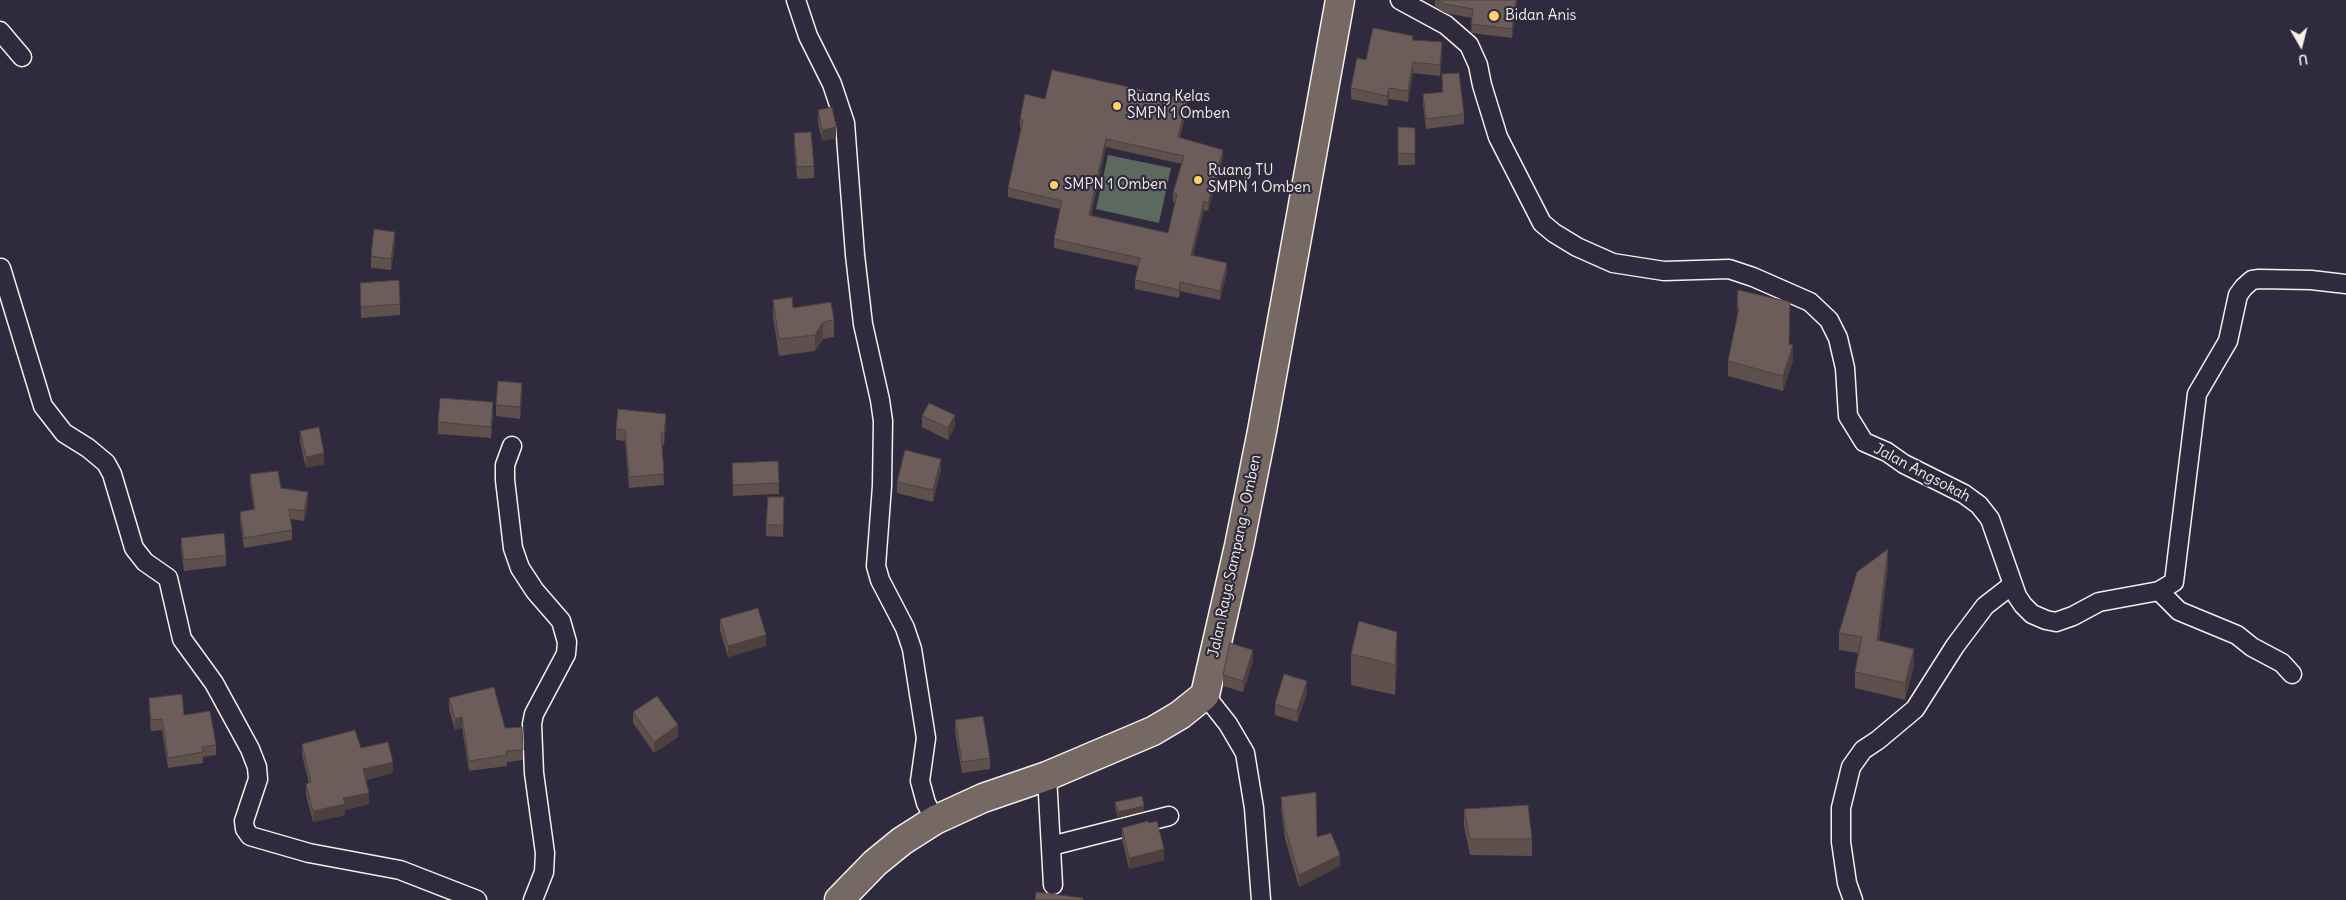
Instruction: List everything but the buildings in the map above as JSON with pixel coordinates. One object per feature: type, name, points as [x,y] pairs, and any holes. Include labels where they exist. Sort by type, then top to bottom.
[{"type":"main road","name":"Jalan Raya Sampang - Omben","points":[[1205,695],[1239,546],[1262,431],[1340,0]]},
{"type":"main road","points":[[840,900],[875,863],[902,841],[935,820],[983,798],[1047,776],[1153,731],[1180,715],[1205,695]]},
{"type":"street","points":[[796,0],[808,36],[832,84],[845,123],[855,255],[864,324],[883,421],[882,486],[876,566],[880,580],[896,607],[912,649],[926,738],[920,781],[926,802],[935,820]]},
{"type":"street","name":"Jalan Angsokah","points":[[1400,0],[1446,24],[1469,45],[1478,65],[1498,137],[1542,223],[1554,233],[1577,247],[1613,263],[1664,271],[1729,269],[1745,274],[1810,302],[1829,320],[1838,338],[1845,368],[1848,416],[1856,431],[1864,442],[1887,452],[1904,464],[1964,494],[1979,505],[1990,519],[2012,585],[2023,606],[2032,614],[2056,622],[2073,616],[2099,602],[2159,591]]},
{"type":"street","points":[[0,32],[22,57]]},
{"type":"street","points":[[1,268],[43,406],[64,433],[88,448],[106,463],[112,474],[134,548],[146,562],[168,578],[182,639],[214,683],[250,749],[257,767],[258,779],[244,821],[245,829],[250,836],[309,853],[400,870],[477,900]]},
{"type":"street","points":[[2292,674],[2282,663],[2252,647],[2237,635],[2179,611],[2159,591],[2174,582],[2176,577],[2197,394],[2228,341],[2240,291],[2247,284],[2259,279],[2311,280],[2346,284]]},
{"type":"street","points":[[512,446],[505,465],[505,480],[513,548],[520,568],[535,591],[561,621],[567,642],[566,654],[533,719],[534,773],[545,853],[544,872],[533,900]]},
{"type":"street","points":[[1853,900],[1847,883],[1841,842],[1841,808],[1851,767],[1863,750],[1915,709],[1955,646],[1985,606],[2012,585]]},
{"type":"street","points":[[1205,695],[1228,724],[1245,753],[1254,808],[1262,900]]},
{"type":"street","points":[[1047,776],[1053,886]]},
{"type":"street","points":[[1051,846],[1169,816]]},
{"type":"green space","points":[[1108,155],[1171,168],[1159,223],[1096,209]]},
{"type":"place","name":"Bidan Anis","points":[[1494,16]]},
{"type":"place","name":"Ruang Kelas SMPN 1 Omben","points":[[1117,106]]},
{"type":"place","name":"Ruang TU SMPN 1 Omben","points":[[1198,180]]},
{"type":"place","name":"SMPN 1 Omben","points":[[1054,185]]}]
